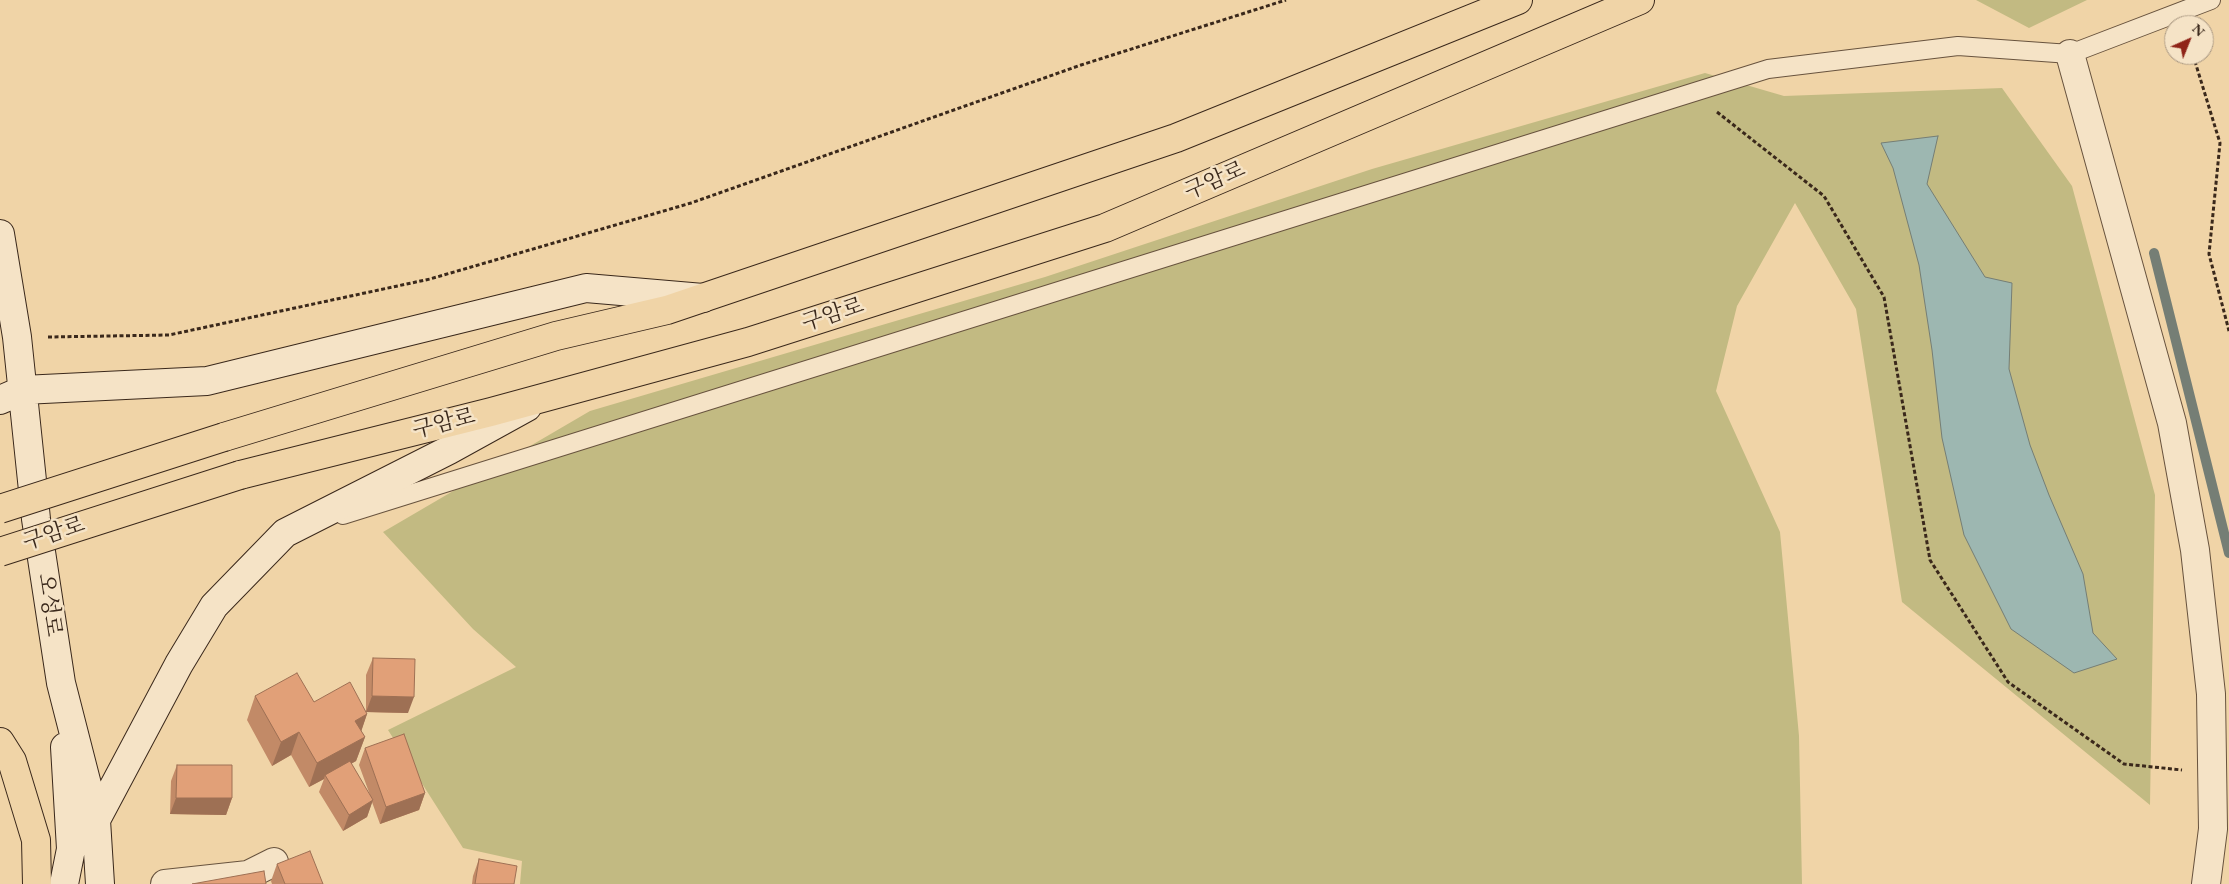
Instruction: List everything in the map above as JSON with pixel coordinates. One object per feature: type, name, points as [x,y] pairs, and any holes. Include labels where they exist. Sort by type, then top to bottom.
[{"type":"main road","name":"구암로","points":[[0,509],[224,437],[556,336],[667,310],[703,298],[1176,138],[1518,0]]},
{"type":"main road","name":"구암로","points":[[0,552],[240,475],[539,400],[748,342],[1105,228],[1640,0]]},
{"type":"main road","points":[[2070,54],[2172,423],[2195,550],[2211,694],[2213,829],[2206,884]]},
{"type":"main road","name":"오성로","points":[[0,234],[9,332],[12,395],[36,519],[60,683],[96,820],[100,884]]},
{"type":"main road","points":[[12,395],[207,381],[586,288],[703,298]]},
{"type":"main road","points":[[96,820],[179,664],[214,606],[285,533],[449,450],[539,400]]},
{"type":"main road","points":[[60,683],[71,849],[64,884]]},
{"type":"main road","points":[[0,742],[12,761],[36,840],[37,884]]},
{"type":"main road","points":[[164,884],[248,874],[274,862]]},
{"type":"lane","points":[[285,533],[1768,69],[1958,46],[2070,54],[2211,0]]},
{"type":"path","points":[[9,332],[170,335],[430,279],[691,203],[1081,66],[1286,0]]},
{"type":"path","points":[[2196,65],[2220,143],[2209,254],[2229,331]]},
{"type":"path","points":[[1693,93],[1824,196],[1884,297],[1930,560],[2008,682],[2124,764],[2212,773]]},
{"type":"shaded area","points":[[1976,0],[2087,0],[2029,28]]},
{"type":"shaded area","points":[[1705,73],[1784,96],[2002,88],[2072,186],[2155,495],[2150,805],[1902,602],[1856,309],[1795,203],[1737,306],[1716,391],[1780,532],[1799,736],[1802,884],[520,884],[522,861],[463,848],[388,730],[516,667],[473,629],[383,532],[590,411],[1045,277],[1372,169]]},
{"type":"water","points":[[1938,136],[1927,184],[1985,277],[2012,283],[2009,369],[2030,445],[2083,574],[2093,633],[2117,659],[2074,673],[2011,629],[1964,535],[1942,438],[1932,350],[1919,265],[1893,168],[1881,143]]},
{"type":"building","points":[[373,658],[415,659],[414,697],[372,696]]},
{"type":"building","points":[[297,673],[314,702],[350,682],[367,714],[355,721],[365,737],[317,763],[299,732],[281,742],[255,696]]},
{"type":"building","points":[[404,734],[425,793],[386,807],[365,748]]},
{"type":"building","points":[[350,761],[373,800],[349,815],[325,775]]},
{"type":"building","points":[[177,765],[232,765],[232,798],[176,798]]},
{"type":"building","points":[[310,851],[323,884],[285,884],[277,864]]},
{"type":"building","points":[[479,859],[517,866],[514,884],[475,884]]},
{"type":"building","points":[[264,871],[266,884],[192,884]]},
{"type":"waterway","points":[[2154,253],[2229,553]]}]
